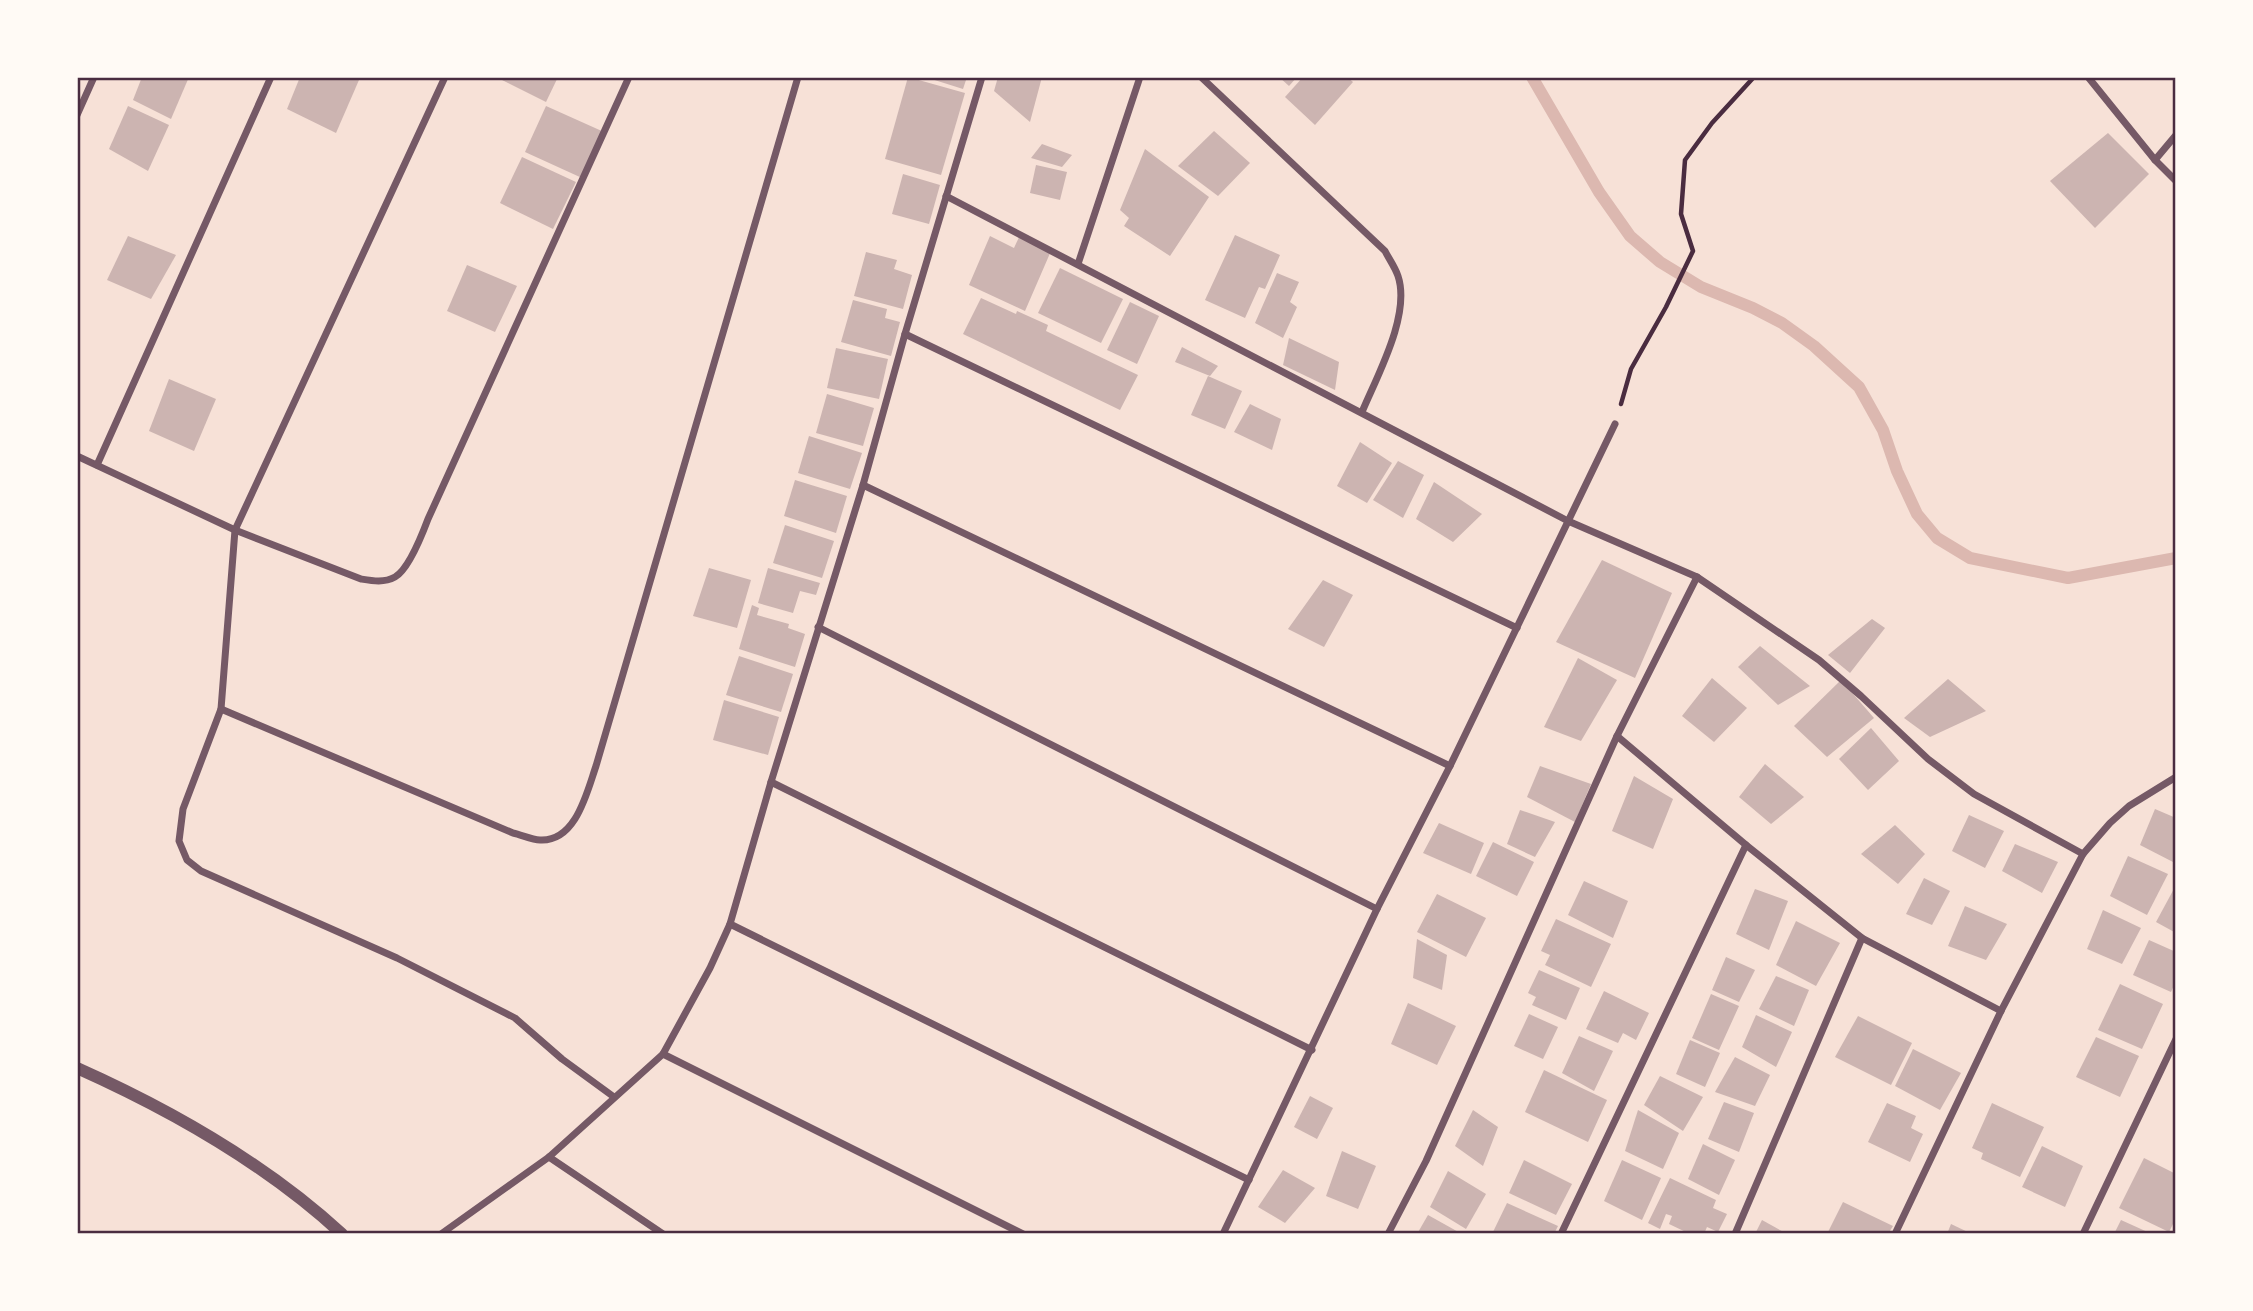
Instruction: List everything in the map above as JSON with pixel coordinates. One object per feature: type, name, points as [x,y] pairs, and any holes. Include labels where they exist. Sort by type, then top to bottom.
[{"type":"street","points":[[77,115],[94,77]]},
{"type":"street","points":[[97,465],[271,77]]},
{"type":"street","points":[[445,77],[235,530],[221,709],[183,809],[179,841],[187,860],[201,871],[354,938],[515,1018],[562,1059],[614,1097]]},
{"type":"street","points":[[77,456],[235,530],[361,579],[380,582],[397,577],[416,550],[629,77]]},
{"type":"street","points":[[221,709],[513,833],[542,840],[562,835],[574,820],[596,766],[798,77]]},
{"type":"street","points":[[441,1234],[549,1157],[663,1054],[710,968],[730,924],[863,485],[982,77]]},
{"type":"street","points":[[1078,264],[1140,77]]},
{"type":"street","points":[[1201,77],[1385,251],[1398,276],[1400,303],[1394,335],[1362,412]]},
{"type":"street","points":[[2088,77],[2155,160],[2176,181]]},
{"type":"street","points":[[2155,160],[2176,135]]},
{"type":"street","points":[[946,196],[1568,521],[1698,577],[1819,660],[1928,759],[1974,794],[2083,855]]},
{"type":"street","points":[[905,334],[1517,628]]},
{"type":"street","points":[[1223,1234],[1377,909],[1450,766],[1615,424]]},
{"type":"street","points":[[863,485],[1450,766]]},
{"type":"street","points":[[1388,1234],[1426,1161],[1617,736],[1698,577]]},
{"type":"street","points":[[818,627],[1377,909]]},
{"type":"street","points":[[1617,736],[1746,845],[1863,938],[2001,1011]]},
{"type":"street","points":[[1895,1234],[2001,1011],[2083,855],[2129,806],[2176,777]]},
{"type":"street","points":[[771,782],[1312,1050]]},
{"type":"street","points":[[1561,1234],[1746,845]]},
{"type":"street","points":[[730,924],[1249,1180]]},
{"type":"street","points":[[1735,1234],[1863,938]]},
{"type":"street","points":[[2083,1234],[2176,1039]]},
{"type":"street","points":[[663,1054],[1023,1234]]},
{"type":"street","points":[[77,1068],[122,1088],[222,1144],[314,1208],[342,1234]]},
{"type":"street","points":[[549,1157],[663,1234]]},
{"type":"path","points":[[1615,424],[1631,369],[1693,251],[1681,214],[1685,160],[1712,123],[1754,77]]},
{"type":"building","points":[[142,77],[189,77],[171,119],[133,100]]},
{"type":"building","points":[[300,77],[352,77],[359,80],[336,133],[287,109]]},
{"type":"building","points":[[496,77],[558,77],[546,102]]},
{"type":"building","points":[[908,77],[965,93],[941,175],[885,159]]},
{"type":"building","points":[[925,77],[967,77],[963,89]]},
{"type":"building","points":[[998,77],[1042,77],[1030,122],[994,91]]},
{"type":"building","points":[[1279,77],[1297,77],[1289,86]]},
{"type":"building","points":[[1303,77],[1347,77],[1353,82],[1315,125],[1285,97]]},
{"type":"building","points":[[128,106],[169,125],[148,171],[109,149]]},
{"type":"building","points":[[546,106],[604,132],[582,178],[525,152]]},
{"type":"building","points":[[1214,131],[1250,163],[1218,196],[1178,166]]},
{"type":"building","points":[[2108,133],[2149,174],[2095,228],[2050,181]]},
{"type":"building","points":[[1042,144],[1072,155],[1062,167],[1031,158]]},
{"type":"building","points":[[1145,149],[1209,197],[1170,256],[1124,226],[1129,218],[1120,210]]},
{"type":"building","points":[[522,157],[576,182],[553,229],[500,203]]},
{"type":"building","points":[[1036,165],[1067,172],[1060,200],[1030,193]]},
{"type":"building","points":[[903,174],[940,185],[929,224],[892,214]]},
{"type":"building","points":[[1020,235],[1051,251],[1025,311],[969,285],[990,236],[1014,248]]},
{"type":"building","points":[[1235,235],[1280,255],[1265,289],[1259,287],[1245,318],[1205,300]]},
{"type":"building","points":[[128,236],[176,255],[151,299],[107,280]]},
{"type":"building","points":[[866,252],[897,260],[894,269],[912,275],[903,309],[854,296]]},
{"type":"building","points":[[467,265],[517,286],[495,332],[447,311]]},
{"type":"building","points":[[1060,268],[1123,299],[1101,343],[1038,313]]},
{"type":"building","points":[[1277,273],[1299,282],[1290,302],[1297,307],[1283,338],[1255,323]]},
{"type":"building","points":[[981,298],[1048,325],[1046,331],[1138,375],[1120,410],[963,334]]},
{"type":"building","points":[[853,300],[887,309],[885,318],[900,322],[891,356],[841,342]]},
{"type":"building","points":[[1130,302],[1159,316],[1137,364],[1107,350]]},
{"type":"building","points":[[1289,338],[1339,362],[1335,390],[1283,365]]},
{"type":"building","points":[[1182,347],[1218,366],[1210,376],[1175,362]]},
{"type":"building","points":[[836,348],[888,359],[879,399],[827,388]]},
{"type":"building","points":[[1208,376],[1242,391],[1225,429],[1191,415]]},
{"type":"building","points":[[169,379],[216,399],[194,451],[149,431]]},
{"type":"building","points":[[827,394],[874,408],[863,446],[816,433]]},
{"type":"building","points":[[1250,404],[1281,419],[1272,450],[1234,432]]},
{"type":"building","points":[[809,436],[862,453],[850,489],[798,473]]},
{"type":"building","points":[[1360,442],[1392,463],[1367,503],[1337,486]]},
{"type":"building","points":[[1398,461],[1424,475],[1403,518],[1373,500]]},
{"type":"building","points":[[795,480],[847,496],[836,533],[784,516]]},
{"type":"building","points":[[1434,482],[1482,514],[1453,542],[1416,519]]},
{"type":"building","points":[[785,525],[834,541],[822,578],[773,563]]},
{"type":"building","points":[[1602,560],[1672,593],[1635,678],[1556,642]]},
{"type":"building","points":[[709,568],[751,580],[737,628],[693,616]]},
{"type":"building","points":[[768,568],[820,583],[816,595],[800,591],[793,613],[758,603]]},
{"type":"building","points":[[1323,580],[1353,595],[1324,647],[1288,629]]},
{"type":"building","points":[[752,605],[759,608],[757,615],[789,624],[788,628],[805,634],[795,667],[739,649]]},
{"type":"building","points":[[1872,619],[1885,628],[1850,673],[1828,655]]},
{"type":"building","points":[[1760,646],[1810,686],[1778,705],[1738,667]]},
{"type":"building","points":[[739,656],[793,674],[781,712],[726,695]]},
{"type":"building","points":[[1578,658],[1617,680],[1581,741],[1544,727]]},
{"type":"building","points":[[1712,678],[1747,708],[1714,742],[1682,716]]},
{"type":"building","points":[[1948,679],[1986,711],[1930,737],[1904,718]]},
{"type":"building","points":[[1841,680],[1874,718],[1827,757],[1794,726]]},
{"type":"building","points":[[724,700],[779,717],[768,755],[713,740]]},
{"type":"building","points":[[1871,728],[1899,761],[1868,790],[1839,759]]},
{"type":"building","points":[[1765,764],[1804,797],[1771,824],[1739,797]]},
{"type":"building","points":[[1540,766],[1591,784],[1575,822],[1527,797]]},
{"type":"building","points":[[1634,776],[1673,799],[1653,849],[1612,831]]},
{"type":"building","points":[[2155,809],[2176,818],[2176,857],[2173,862],[2140,845]]},
{"type":"building","points":[[1520,810],[1555,822],[1535,857],[1507,844]]},
{"type":"building","points":[[1969,815],[2004,831],[1985,868],[1952,851]]},
{"type":"building","points":[[1439,823],[1484,843],[1471,874],[1423,853]]},
{"type":"building","points":[[1895,825],[1925,854],[1898,884],[1861,854]]},
{"type":"building","points":[[1493,842],[1534,862],[1517,896],[1476,876]]},
{"type":"building","points":[[2015,844],[2058,862],[2042,893],[2002,871]]},
{"type":"building","points":[[2128,856],[2168,874],[2147,915],[2110,896]]},
{"type":"building","points":[[1924,878],[1950,891],[1932,925],[1906,914]]},
{"type":"building","points":[[1584,881],[1628,901],[1613,938],[1568,915]]},
{"type":"building","points":[[2176,885],[2176,933],[2156,922]]},
{"type":"building","points":[[1755,889],[1788,901],[1769,950],[1736,934]]},
{"type":"building","points":[[1437,894],[1486,918],[1466,957],[1417,932]]},
{"type":"building","points":[[1965,906],[2007,924],[1986,960],[1948,946]]},
{"type":"building","points":[[2103,910],[2141,928],[2122,964],[2087,949]]},
{"type":"building","points":[[1556,919],[1611,944],[1591,987],[1545,965],[1550,955],[1541,951]]},
{"type":"building","points":[[1796,921],[1840,943],[1816,986],[1776,965]]},
{"type":"building","points":[[1417,939],[1447,955],[1442,990],[1413,978]]},
{"type":"building","points":[[2149,940],[2176,952],[2176,981],[2171,992],[2133,975]]},
{"type":"building","points":[[1726,957],[1755,970],[1739,1002],[1712,990]]},
{"type":"building","points":[[1539,970],[1580,988],[1566,1020],[1532,1005],[1536,997],[1528,993]]},
{"type":"building","points":[[1776,976],[1809,990],[1794,1026],[1759,1009]]},
{"type":"building","points":[[2120,984],[2163,1004],[2142,1049],[2098,1030]]},
{"type":"building","points":[[1604,991],[1649,1013],[1636,1040],[1623,1033],[1618,1043],[1586,1029]]},
{"type":"building","points":[[1711,994],[1739,1006],[1719,1050],[1692,1038]]},
{"type":"building","points":[[1408,1003],[1456,1026],[1437,1065],[1391,1044]]},
{"type":"building","points":[[1529,1014],[1558,1027],[1543,1059],[1514,1046]]},
{"type":"building","points":[[1756,1015],[1792,1032],[1776,1067],[1742,1047]]},
{"type":"building","points":[[1858,1016],[1912,1043],[1891,1085],[1835,1057]]},
{"type":"building","points":[[1579,1036],[1613,1051],[1594,1091],[1562,1073]]},
{"type":"building","points":[[2096,1037],[2139,1056],[2120,1097],[2076,1077]]},
{"type":"building","points":[[1690,1040],[1720,1053],[1705,1087],[1676,1074]]},
{"type":"building","points":[[1913,1049],[1961,1073],[1940,1110],[1895,1086]]},
{"type":"building","points":[[1735,1057],[1770,1075],[1755,1106],[1715,1092]]},
{"type":"building","points":[[1544,1070],[1607,1100],[1588,1142],[1525,1112]]},
{"type":"building","points":[[1660,1076],[1703,1097],[1683,1131],[1644,1105]]},
{"type":"building","points":[[1310,1096],[1333,1108],[1317,1139],[1294,1127]]},
{"type":"building","points":[[1724,1102],[1754,1113],[1739,1152],[1708,1139]]},
{"type":"building","points":[[1887,1103],[1916,1116],[1911,1128],[1923,1134],[1910,1162],[1868,1142]]},
{"type":"building","points":[[1992,1103],[2044,1127],[2020,1177],[1981,1159],[1983,1153],[1972,1148]]},
{"type":"building","points":[[1473,1110],[1498,1127],[1483,1166],[1455,1146]]},
{"type":"building","points":[[1638,1110],[1679,1133],[1663,1169],[1625,1151]]},
{"type":"building","points":[[1703,1144],[1735,1160],[1719,1195],[1688,1179]]},
{"type":"building","points":[[2042,1146],[2083,1166],[2065,1207],[2022,1187]]},
{"type":"building","points":[[1342,1151],[1376,1166],[1358,1209],[1326,1196]]},
{"type":"building","points":[[2144,1158],[2176,1174],[2176,1218],[2169,1232],[2119,1208]]},
{"type":"building","points":[[1524,1160],[1572,1184],[1556,1215],[1509,1193]]},
{"type":"building","points":[[1622,1160],[1661,1178],[1642,1220],[1604,1201]]},
{"type":"building","points":[[1283,1170],[1315,1188],[1285,1223],[1258,1207]]},
{"type":"building","points":[[1448,1171],[1486,1194],[1466,1229],[1430,1207]]},
{"type":"building","points":[[1670,1178],[1716,1200],[1713,1208],[1727,1214],[1718,1232],[1707,1227],[1704,1234],[1690,1234],[1669,1224],[1672,1216],[1666,1214],[1660,1229],[1648,1223]]},
{"type":"building","points":[[1843,1202],[1893,1226],[1888,1234],[1827,1234]]},
{"type":"building","points":[[1507,1203],[1558,1226],[1554,1234],[1492,1234]]},
{"type":"building","points":[[1428,1215],[1462,1234],[1417,1234]]},
{"type":"building","points":[[1762,1220],[1787,1234],[1755,1234]]},
{"type":"building","points":[[2121,1220],[2152,1234],[2114,1234]]},
{"type":"building","points":[[1951,1224],[1972,1234],[1947,1234]]},
{"type":"waterway","points":[[1532,77],[1599,192],[1630,236],[1660,262],[1701,287],[1782,323],[1814,346],[1859,387],[1883,430],[1897,471],[1917,514],[1937,538],[1970,558],[2068,578],[2176,558]]}]
